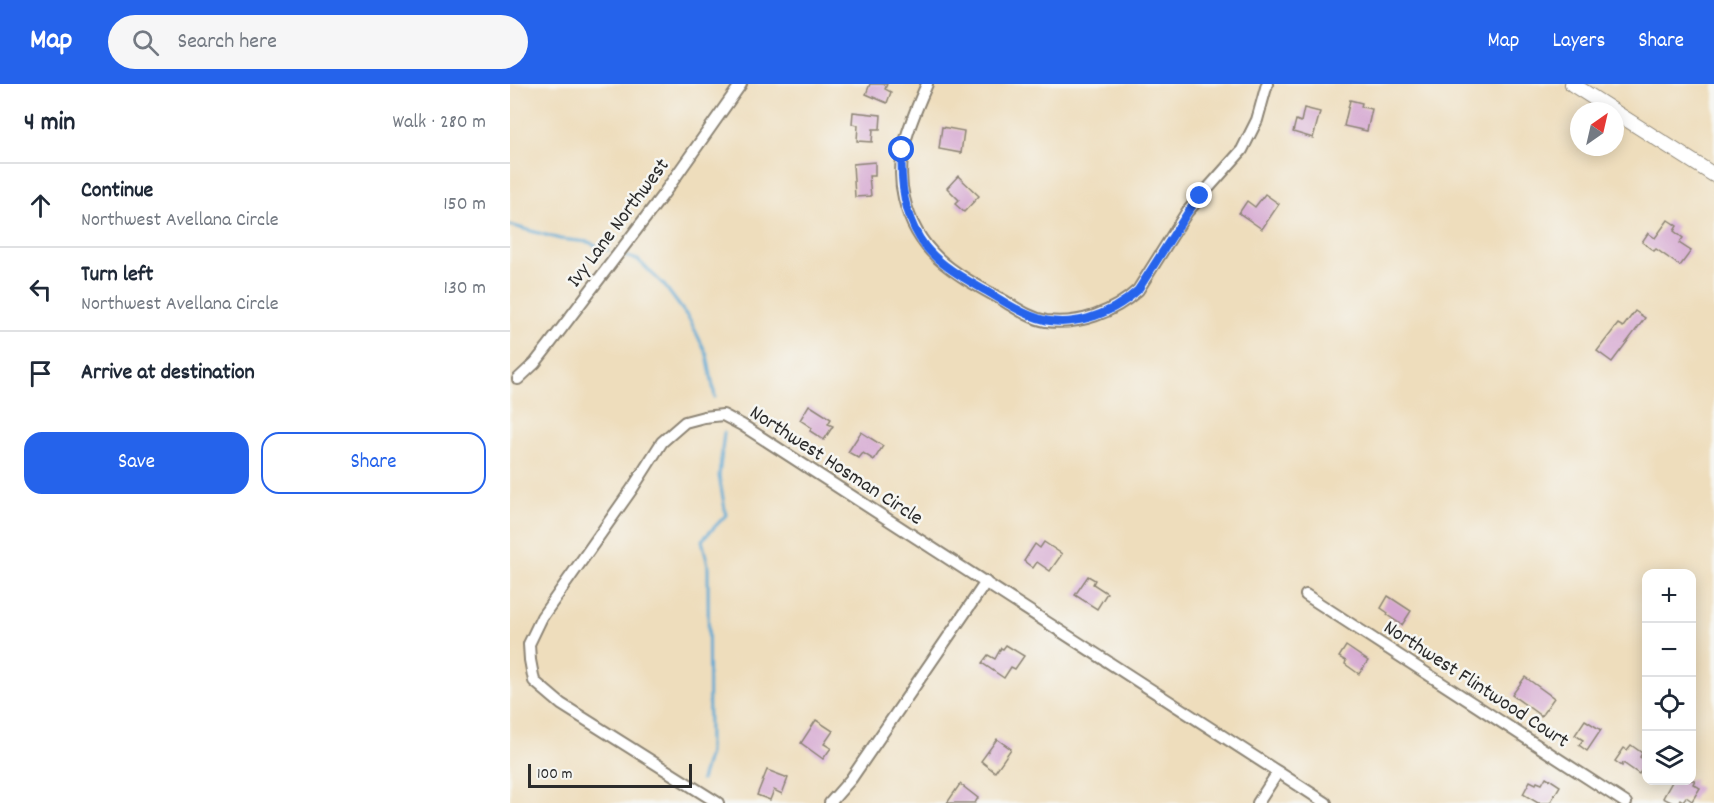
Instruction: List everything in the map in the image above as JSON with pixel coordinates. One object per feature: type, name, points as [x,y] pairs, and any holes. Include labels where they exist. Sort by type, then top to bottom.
[{"type":"street","name":"Ivy Lane Northwest","points":[[518,379],[535,363],[662,196],[741,84]]},
{"type":"street","points":[[927,84],[909,123],[902,150],[903,197],[913,225],[926,246],[943,264],[968,280],[1030,316],[1044,320],[1064,321],[1086,319],[1107,311],[1127,300],[1138,290],[1188,212],[1242,150],[1257,120],[1267,84]]},
{"type":"street","points":[[1572,84],[1600,102]]},
{"type":"street","points":[[1624,117],[1714,175]]},
{"type":"street","name":"Northwest Hosman Circle","points":[[718,803],[561,704],[534,681],[530,644],[542,617],[632,489],[662,442],[685,422],[723,415],[986,582],[1326,803]]},
{"type":"street","points":[[830,803],[851,779],[986,582]]},
{"type":"street","name":"Northwest Flintwood Court","points":[[1306,595],[1626,803]]},
{"type":"street","points":[[1258,803],[1278,772]]},
{"type":"building","points":[[870,84],[887,84],[885,89],[891,92],[887,103],[866,94]]},
{"type":"building","points":[[1350,100],[1362,103],[1361,107],[1372,109],[1367,131],[1344,126]]},
{"type":"building","points":[[1304,108],[1320,112],[1313,138],[1293,132],[1296,120],[1301,122]]},
{"type":"building","points":[[853,112],[881,115],[880,129],[873,129],[872,142],[857,141],[858,125],[852,124]]},
{"type":"building","points":[[942,127],[964,131],[961,153],[939,149]]},
{"type":"building","points":[[875,162],[875,176],[869,176],[871,196],[855,197],[853,164]]},
{"type":"building","points":[[958,176],[979,196],[964,212],[955,204],[959,200],[947,188]]},
{"type":"building","points":[[1265,194],[1279,204],[1262,229],[1239,213],[1247,201],[1255,207]]},
{"type":"building","points":[[1668,220],[1677,226],[1674,231],[1683,238],[1679,243],[1691,251],[1680,266],[1642,242],[1648,233],[1655,238]]},
{"type":"building","points":[[1635,311],[1645,318],[1612,362],[1597,351],[1618,324],[1623,327]]},
{"type":"building","points":[[809,405],[831,419],[828,424],[833,426],[824,440],[810,431],[812,428],[800,420]]},
{"type":"building","points":[[861,432],[883,446],[874,460],[863,453],[859,458],[848,452]]},
{"type":"building","points":[[1044,542],[1062,554],[1050,571],[1037,562],[1033,568],[1024,561],[1035,544],[1040,548]]},
{"type":"building","points":[[1088,576],[1095,580],[1093,584],[1107,593],[1097,609],[1075,595]]},
{"type":"building","points":[[1388,596],[1411,611],[1402,625],[1381,608]]},
{"type":"building","points":[[1006,645],[1024,656],[1015,669],[1011,667],[1004,678],[982,663],[988,655],[995,659],[1001,648],[1003,649]]},
{"type":"building","points":[[1346,646],[1368,661],[1359,674],[1339,657]]},
{"type":"building","points":[[1525,677],[1554,698],[1541,716],[1512,695]]},
{"type":"building","points":[[816,720],[833,731],[824,744],[831,748],[823,759],[801,743]]},
{"type":"building","points":[[1585,720],[1601,730],[1587,751],[1579,745],[1583,740],[1575,735]]},
{"type":"building","points":[[997,739],[1011,749],[995,772],[981,761]]},
{"type":"building","points":[[1631,745],[1642,753],[1640,757],[1642,770],[1639,774],[1623,763],[1622,766],[1615,761],[1624,748],[1627,750]]},
{"type":"building","points":[[767,770],[788,778],[782,794],[774,790],[770,800],[757,795]]},
{"type":"building","points":[[1546,777],[1560,786],[1550,803],[1538,803],[1523,794],[1530,781],[1542,784]]},
{"type":"building","points":[[960,784],[978,798],[975,803],[947,803]]},
{"type":"building","points":[[1670,785],[1695,785],[1700,788],[1692,801],[1686,797],[1683,801],[1680,799],[1678,803],[1673,803],[1663,798]]},
{"type":"waterway","points":[[510,225],[560,239],[588,242],[608,250]]},
{"type":"waterway","points":[[625,256],[638,260],[664,285],[690,320],[707,355],[715,397]]},
{"type":"waterway","points":[[701,780],[709,753],[708,565],[702,540],[726,515],[719,476],[724,433]]},
{"type":"route","points":[[902,150],[903,197],[913,225],[926,246],[943,264],[968,280],[1030,316],[1044,320],[1086,319],[1127,300],[1138,290],[1200,196]]}]
